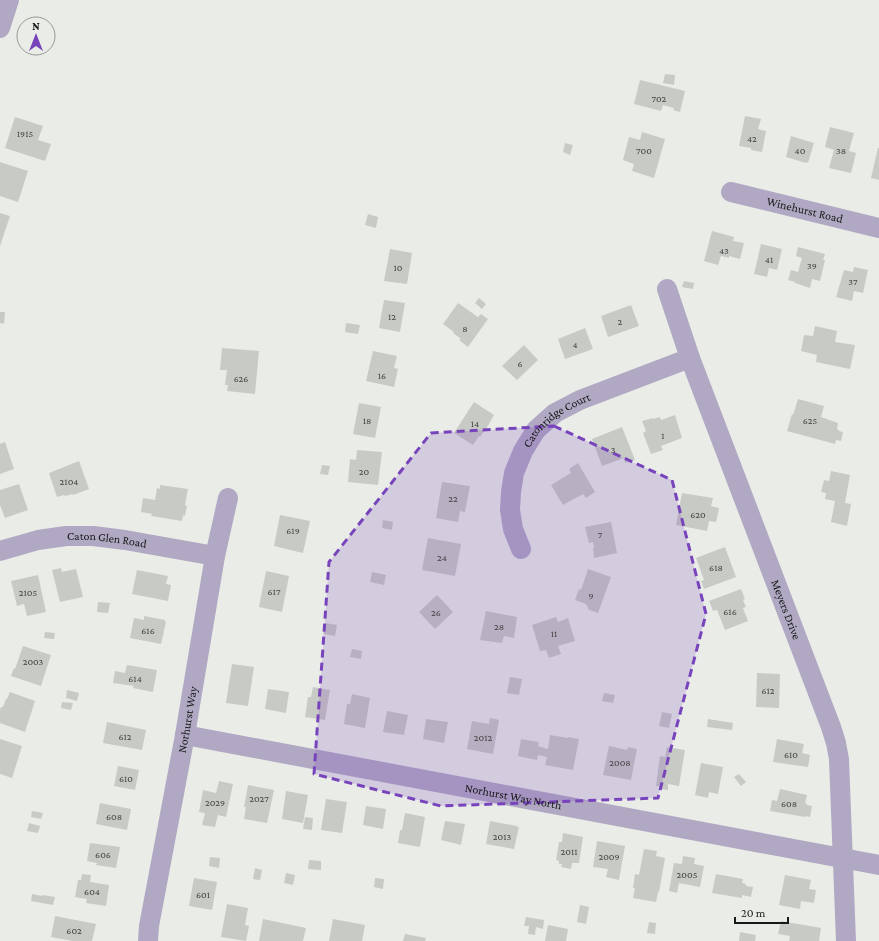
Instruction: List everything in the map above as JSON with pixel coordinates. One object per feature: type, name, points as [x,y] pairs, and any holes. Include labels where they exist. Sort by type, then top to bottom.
[{"type":"street","points":[[0,28],[9,0]]},
{"type":"street","name":"Winehurst Road","points":[[731,192],[879,228]]},
{"type":"street","name":"Meyers Drive","points":[[667,289],[690,358],[835,738],[839,759],[846,941]]},
{"type":"street","name":"Catonridge Court","points":[[521,549],[513,529],[510,510],[511,492],[514,473],[523,451],[536,430],[555,413],[580,400],[690,358]]},
{"type":"street","name":"Norhurst Way","points":[[148,941],[149,926],[185,735],[215,556],[228,498]]},
{"type":"street","name":"Caton Glen Road","points":[[0,551],[38,540],[66,536],[93,536],[125,540],[215,556]]},
{"type":"street","name":"Norhurst Way North","points":[[185,735],[879,865]]},
{"type":"highlighted area","points":[[554,426],[672,480],[706,614],[658,798],[441,806],[314,774],[329,562],[431,433]]},
{"type":"building","points":[[665,74],[675,75],[674,85],[663,83]]},
{"type":"building","points":[[640,80],[685,91],[680,112],[673,110],[674,108],[663,105],[661,111],[634,104]]},
{"type":"building","points":[[745,116],[761,119],[758,129],[766,131],[762,152],[739,146]]},
{"type":"building","points":[[15,117],[43,126],[38,140],[51,144],[45,161],[5,148]]},
{"type":"building","points":[[830,127],[854,133],[849,151],[856,153],[851,173],[829,168],[834,150],[825,147]]},
{"type":"building","points":[[642,132],[665,139],[654,178],[632,171],[634,164],[623,160],[629,137],[640,140]]},
{"type":"building","points":[[791,136],[814,143],[808,163],[786,157]]},
{"type":"building","points":[[565,143],[573,145],[570,155],[563,152]]},
{"type":"building","points":[[879,148],[879,180],[871,178]]},
{"type":"building","points":[[0,162],[28,171],[18,202],[0,196]]},
{"type":"building","points":[[0,213],[10,216],[0,246]]},
{"type":"building","points":[[368,214],[378,217],[376,228],[365,225]]},
{"type":"building","points":[[712,231],[734,237],[733,241],[744,243],[740,259],[729,256],[729,258],[721,256],[718,265],[704,261]]},
{"type":"building","points":[[761,244],[782,249],[777,270],[769,268],[767,277],[754,274]]},
{"type":"building","points":[[798,247],[825,254],[820,281],[812,279],[810,288],[788,280],[791,270],[798,272],[802,258],[796,256]]},
{"type":"building","points":[[390,249],[412,253],[407,284],[384,281]]},
{"type":"building","points":[[854,267],[868,270],[863,293],[854,291],[852,301],[836,297],[844,270],[853,272]]},
{"type":"building","points":[[684,281],[694,283],[693,289],[682,287]]},
{"type":"building","points":[[479,298],[486,304],[482,309],[475,303]]},
{"type":"building","points":[[384,300],[405,303],[400,332],[379,328]]},
{"type":"building","points":[[458,303],[478,317],[481,314],[488,319],[468,347],[459,340],[461,339],[453,333],[454,332],[443,324]]},
{"type":"building","points":[[631,305],[639,326],[608,337],[601,316]]},
{"type":"building","points":[[0,312],[5,312],[4,324],[0,323]]},
{"type":"building","points":[[346,323],[360,325],[358,334],[345,332]]},
{"type":"building","points":[[815,326],[837,331],[835,342],[855,345],[850,369],[816,362],[817,355],[801,351],[804,335],[813,336]]},
{"type":"building","points":[[585,328],[593,349],[565,359],[558,339]]},
{"type":"building","points":[[524,345],[538,360],[517,380],[502,366]]},
{"type":"building","points":[[222,348],[259,351],[255,394],[227,391],[228,385],[225,385],[227,370],[220,370]]},
{"type":"building","points":[[373,351],[397,356],[394,368],[398,369],[394,387],[366,381]]},
{"type":"building","points":[[798,399],[824,406],[821,417],[838,423],[837,429],[843,432],[841,441],[836,440],[835,444],[787,431]]},
{"type":"building","points":[[474,402],[494,415],[485,431],[480,437],[479,436],[473,445],[454,433]]},
{"type":"building","points":[[359,403],[381,407],[375,438],[353,434]]},
{"type":"building","points":[[675,415],[682,438],[661,446],[663,450],[651,454],[643,433],[646,431],[642,421],[660,417],[661,420]]},
{"type":"building","points":[[622,427],[635,460],[625,463],[624,458],[602,466],[592,439]]},
{"type":"building","points":[[5,442],[14,469],[0,474],[0,444]]},
{"type":"building","points":[[357,450],[382,452],[378,485],[348,482],[350,459],[356,460]]},
{"type":"building","points":[[79,461],[89,489],[73,495],[57,497],[49,473]]},
{"type":"building","points":[[578,463],[595,492],[586,498],[583,494],[563,505],[551,485],[571,473],[569,469]]},
{"type":"building","points":[[322,465],[330,466],[328,475],[320,474]]},
{"type":"building","points":[[831,471],[850,475],[845,503],[851,504],[847,526],[831,522],[835,501],[825,499],[826,493],[821,492],[824,480],[829,481]]},
{"type":"building","points":[[442,482],[470,486],[465,512],[460,511],[458,522],[436,518]]},
{"type":"building","points":[[19,484],[28,510],[5,518],[0,505],[0,490]]},
{"type":"building","points":[[160,485],[188,489],[185,505],[187,506],[185,516],[183,515],[182,521],[151,516],[152,514],[141,512],[143,498],[155,500],[157,488],[160,489]]},
{"type":"building","points":[[682,493],[713,498],[711,506],[719,508],[716,522],[709,521],[707,531],[676,525]]},
{"type":"building","points":[[280,515],[310,521],[303,553],[274,546]]},
{"type":"building","points":[[383,520],[393,522],[392,530],[382,528]]},
{"type":"building","points":[[611,522],[617,553],[594,558],[593,542],[589,543],[585,527]]},
{"type":"building","points":[[428,538],[461,544],[455,576],[422,570]]},
{"type":"building","points":[[725,547],[736,577],[704,589],[701,581],[704,580],[696,558]]},
{"type":"building","points":[[61,568],[62,572],[76,569],[83,597],[60,602],[52,570]]},
{"type":"building","points":[[588,569],[611,577],[598,613],[589,610],[586,604],[575,600],[579,589],[581,590]]},
{"type":"building","points":[[137,570],[168,576],[166,584],[171,585],[168,601],[132,594]]},
{"type":"building","points":[[266,571],[289,576],[282,612],[259,607]]},
{"type":"building","points":[[372,572],[386,575],[384,585],[370,582]]},
{"type":"building","points":[[38,575],[46,612],[27,616],[24,604],[17,606],[11,581]]},
{"type":"building","points":[[741,589],[746,607],[743,608],[748,621],[725,630],[717,610],[713,611],[709,601]]},
{"type":"building","points":[[437,595],[453,612],[435,629],[419,612]]},
{"type":"building","points":[[98,602],[110,603],[108,613],[97,612]]},
{"type":"building","points":[[486,611],[517,617],[514,638],[504,636],[502,643],[480,640]]},
{"type":"building","points":[[144,616],[165,620],[166,622],[161,644],[130,638],[134,618],[144,620]]},
{"type":"building","points":[[556,617],[558,622],[568,618],[575,641],[558,646],[561,654],[549,658],[546,650],[540,651],[532,625]]},
{"type":"building","points":[[325,623],[337,625],[335,636],[323,634]]},
{"type":"building","points":[[45,632],[55,633],[54,639],[44,638]]},
{"type":"building","points":[[23,646],[51,655],[41,686],[11,676]]},
{"type":"building","points":[[352,649],[362,651],[361,659],[350,657]]},
{"type":"building","points":[[232,664],[254,667],[248,706],[226,703]]},
{"type":"building","points":[[127,665],[157,670],[153,692],[133,688],[134,686],[113,683],[115,671],[125,673]]},
{"type":"building","points":[[757,673],[780,674],[779,708],[756,707]]},
{"type":"building","points":[[510,677],[522,679],[519,695],[507,693]]},
{"type":"building","points":[[313,687],[330,690],[325,720],[305,717],[308,697],[311,697]]},
{"type":"building","points":[[268,689],[289,692],[286,713],[265,709]]},
{"type":"building","points":[[67,690],[79,693],[77,701],[66,698]]},
{"type":"building","points":[[10,692],[35,701],[25,732],[0,723],[0,710]]},
{"type":"building","points":[[604,693],[615,695],[613,703],[602,701]]},
{"type":"building","points":[[352,694],[370,698],[365,728],[344,724],[347,704],[350,704]]},
{"type":"building","points":[[62,702],[73,703],[71,710],[61,708]]},
{"type":"building","points":[[387,711],[408,715],[404,735],[383,732]]},
{"type":"building","points":[[662,712],[672,714],[669,728],[659,726]]},
{"type":"building","points":[[490,718],[499,720],[493,754],[467,749],[472,721],[489,724]]},
{"type":"building","points":[[426,719],[448,722],[444,743],[423,739]]},
{"type":"building","points":[[708,719],[733,723],[732,730],[707,727]]},
{"type":"building","points":[[107,722],[146,730],[142,750],[103,743]]},
{"type":"building","points":[[550,735],[579,739],[573,770],[545,765],[547,757],[538,755],[537,760],[518,756],[521,739],[539,742],[538,746],[548,749]]},
{"type":"building","points":[[0,739],[22,746],[12,778],[0,774]]},
{"type":"building","points":[[777,739],[804,744],[802,753],[810,755],[808,767],[773,762]]},
{"type":"building","points":[[609,746],[627,750],[628,747],[637,749],[631,780],[603,775]]},
{"type":"building","points":[[667,747],[685,750],[679,786],[668,784],[668,790],[659,789],[659,786],[656,786],[660,756],[665,757]]},
{"type":"building","points":[[701,763],[723,767],[718,794],[709,792],[708,798],[695,795]]},
{"type":"building","points":[[118,766],[139,770],[135,790],[114,786]]},
{"type":"building","points":[[739,774],[746,782],[741,786],[734,777]]},
{"type":"building","points":[[219,781],[233,784],[226,817],[218,815],[215,827],[202,825],[205,813],[199,812],[203,790],[216,793]]},
{"type":"building","points":[[248,785],[274,790],[267,823],[244,819],[246,807],[244,807]]},
{"type":"building","points":[[780,789],[807,795],[805,803],[812,806],[810,817],[770,811],[772,800],[777,801]]},
{"type":"building","points":[[286,791],[308,795],[303,823],[282,819]]},
{"type":"building","points":[[326,799],[347,802],[342,833],[321,830]]},
{"type":"building","points":[[100,803],[131,809],[127,830],[96,824]]},
{"type":"building","points":[[366,806],[386,809],[383,829],[363,825]]},
{"type":"building","points":[[32,811],[43,813],[41,819],[31,817]]},
{"type":"building","points":[[405,813],[425,817],[420,847],[398,843]]},
{"type":"building","points":[[305,817],[313,818],[312,830],[303,829]]},
{"type":"building","points":[[445,821],[465,824],[461,845],[441,840]]},
{"type":"building","points":[[490,821],[519,827],[514,849],[486,844]]},
{"type":"building","points":[[29,823],[40,826],[38,833],[27,831]]},
{"type":"building","points":[[563,833],[583,837],[579,863],[572,863],[571,869],[561,867],[562,864],[559,864],[559,861],[556,860],[559,842],[562,842]]},
{"type":"building","points":[[597,841],[625,846],[619,880],[606,877],[608,869],[593,867]]},
{"type":"building","points":[[90,843],[120,847],[116,868],[96,865],[97,863],[87,861]]},
{"type":"building","points":[[644,849],[657,851],[656,856],[665,858],[656,902],[633,898],[635,874],[639,875]]},
{"type":"building","points":[[683,856],[695,858],[694,864],[704,866],[700,887],[679,883],[677,893],[669,891],[674,863],[682,864]]},
{"type":"building","points":[[210,857],[220,858],[219,868],[209,866]]},
{"type":"building","points":[[309,860],[321,861],[321,870],[308,869]]},
{"type":"building","points":[[255,868],[262,870],[260,880],[253,879]]},
{"type":"building","points":[[286,873],[295,875],[293,885],[284,883]]},
{"type":"building","points":[[82,874],[91,875],[90,882],[109,885],[106,906],[86,903],[87,899],[75,897],[78,880],[81,880]]},
{"type":"building","points":[[716,874],[743,879],[742,883],[746,884],[746,886],[753,887],[751,897],[742,895],[742,898],[712,893]]},
{"type":"building","points":[[785,875],[811,880],[809,889],[816,890],[814,903],[801,901],[800,909],[779,905]]},
{"type":"building","points":[[194,878],[217,882],[212,910],[189,906]]},
{"type":"building","points":[[375,878],[384,879],[383,889],[374,887]]},
{"type":"building","points":[[32,894],[55,897],[53,905],[31,901]]},
{"type":"building","points":[[227,904],[248,908],[245,925],[249,926],[246,941],[221,937]]},
{"type":"building","points":[[580,905],[589,907],[586,924],[577,922]]},
{"type":"building","points":[[55,916],[96,924],[92,941],[73,941],[51,937]]},
{"type":"building","points":[[526,917],[544,920],[543,929],[536,927],[535,935],[528,934],[529,926],[524,926]]},
{"type":"building","points":[[263,919],[306,928],[303,941],[259,941]]},
{"type":"building","points":[[333,919],[365,925],[362,941],[329,941]]},
{"type":"building","points":[[781,921],[821,928],[819,941],[789,941],[790,936],[778,934]]},
{"type":"building","points":[[649,922],[656,923],[655,934],[647,933]]},
{"type":"building","points":[[548,925],[568,929],[566,941],[545,941]]},
{"type":"building","points":[[740,932],[756,935],[755,941],[739,941]]},
{"type":"building","points":[[405,934],[426,938],[425,941],[403,941]]}]
